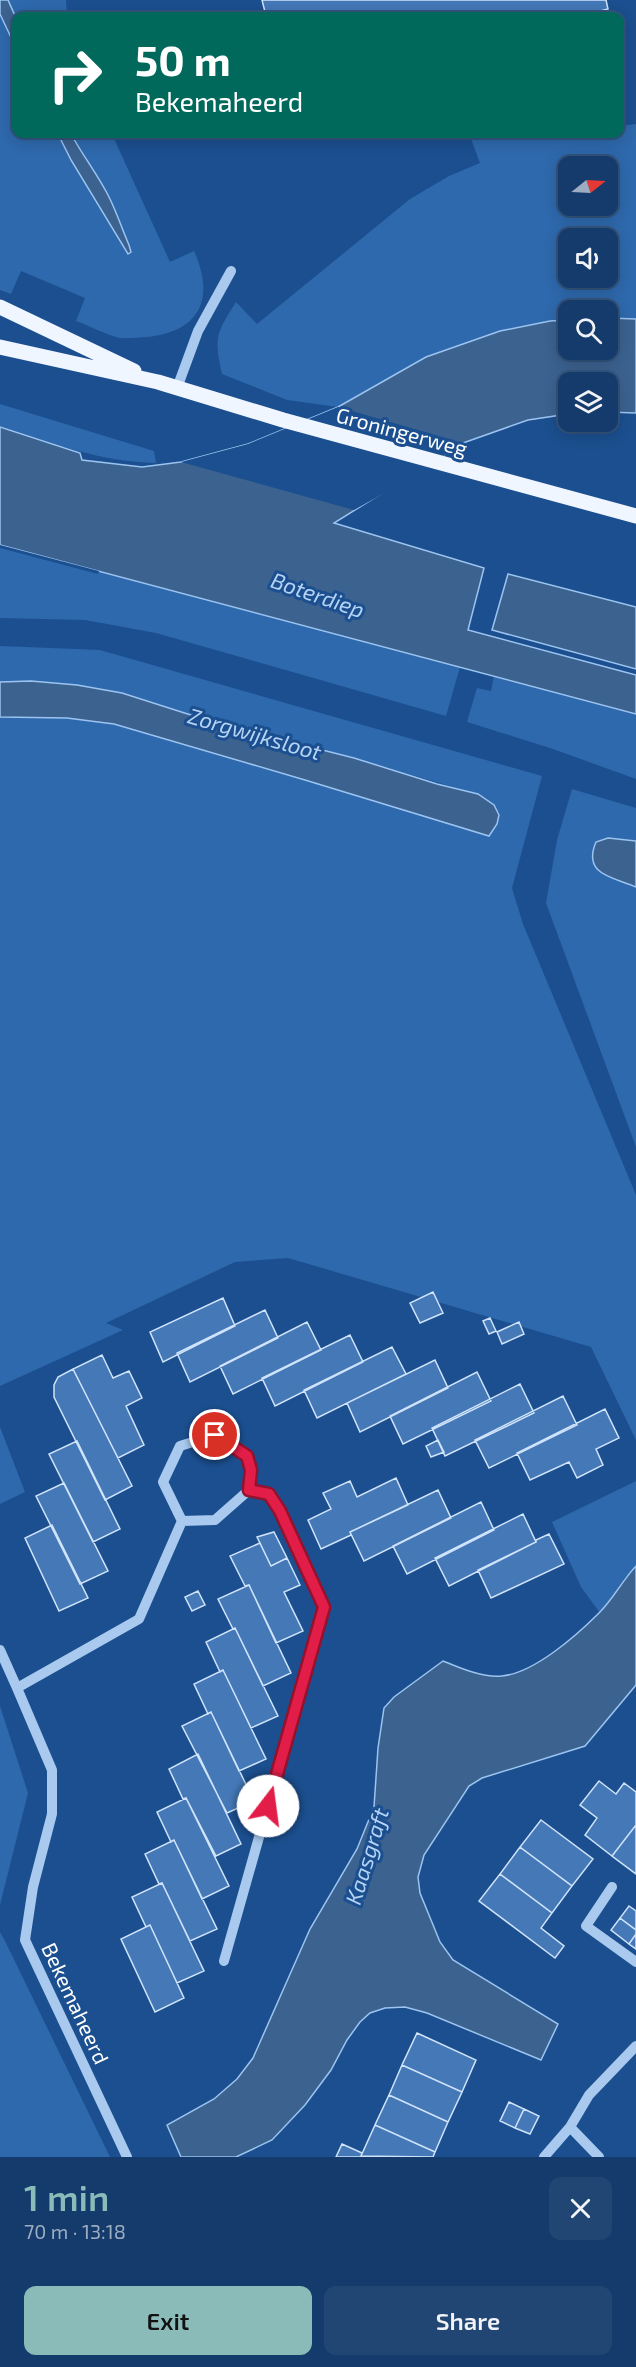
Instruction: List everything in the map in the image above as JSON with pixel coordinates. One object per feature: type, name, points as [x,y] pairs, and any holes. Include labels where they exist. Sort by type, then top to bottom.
[{"type":"main road","name":"Groningerweg","points":[[0,307],[158,382]]},
{"type":"main road","name":"Groningerweg","points":[[0,347],[158,382],[283,420],[636,516]]},
{"type":"street","points":[[177,388],[198,331],[231,271]]},
{"type":"street","points":[[18,1688],[139,1619],[182,1521],[163,1482],[180,1446],[215,1435],[247,1456],[251,1470],[249,1490],[215,1520],[182,1521]]},
{"type":"street","points":[[224,1961],[324,1607],[280,1511],[269,1494],[249,1490]]},
{"type":"street","name":"Bekemaheerd","points":[[0,1650],[52,1770],[52,1814],[33,1887],[25,1940],[128,2157]]},
{"type":"street","points":[[612,1887],[586,1926],[636,1962]]},
{"type":"street","points":[[544,2157],[570,2127],[589,2095],[636,2046]]},
{"type":"street","points":[[570,2127],[599,2157]]},
{"type":"shaded area","points":[[8,0],[66,0],[67,12],[13,12]]},
{"type":"shaded area","points":[[0,14],[12,40],[12,138],[60,138],[129,254],[131,251],[115,209],[73,138],[114,138],[170,262],[194,251],[203,283],[203,297],[199,309],[191,320],[180,328],[166,334],[148,337],[120,338],[76,321],[85,298],[21,271],[11,294],[0,290]]},
{"type":"shaded area","points":[[636,124],[636,319],[618,318],[618,300],[558,300],[558,321],[426,357],[338,407],[287,400],[222,374],[218,336],[236,302],[257,324],[410,199],[449,176],[480,163],[471,138],[624,138],[624,126]]},
{"type":"shaded area","points":[[0,404],[154,451],[156,463],[96,455],[0,427]]},
{"type":"shaded area","points":[[0,545],[460,667],[446,716],[156,633],[85,620],[0,618]]},
{"type":"shaded area","points":[[0,646],[100,650],[542,776],[512,888],[523,924],[636,1195],[636,1440],[591,1347],[288,1258],[235,1262],[106,1323],[123,1330],[0,1386],[0,717],[67,718],[114,724],[489,836],[499,815],[494,805],[478,794],[278,737],[219,724],[122,693],[31,681],[0,682]]},
{"type":"shaded area","points":[[494,676],[636,714],[636,779],[553,749],[467,722],[477,688],[491,691]]},
{"type":"shaded area","points":[[572,789],[636,808],[636,841],[629,840],[621,880],[636,887],[636,1147],[546,903],[557,840]]},
{"type":"shaded area","points":[[0,1427],[25,1492],[0,1504]]},
{"type":"shaded area","points":[[636,1481],[636,1566],[600,1613],[581,1587],[552,1522]]},
{"type":"shaded area","points":[[0,1706],[28,1793],[0,1905]]},
{"type":"shaded area","points":[[0,1932],[6,1943],[110,2157],[0,2157]]},
{"type":"water","points":[[0,0],[8,0],[13,12],[12,40],[0,14]]},
{"type":"water","points":[[60,138],[73,138],[100,181],[112,203],[129,245],[131,252],[128,254]]},
{"type":"water","name":"Boterdiep","points":[[618,318],[636,319],[636,413],[618,412],[618,372],[558,372],[558,416],[528,420],[463,443],[334,523],[484,568],[468,630],[636,675],[636,714],[0,545],[0,427],[80,453],[82,460],[142,467],[181,462],[248,444],[338,407],[426,357],[500,331],[558,321],[558,360],[618,360]]},
{"type":"water","points":[[508,574],[636,607],[636,669],[492,630]]},
{"type":"water","name":"Zorgwijksloot","points":[[31,681],[77,685],[122,693],[219,724],[354,758],[437,784],[478,794],[494,805],[499,815],[497,824],[489,836],[114,724],[67,718],[0,717],[0,682]]},
{"type":"water","points":[[608,838],[636,841],[636,887],[610,877],[596,868],[593,853],[596,842]]},
{"type":"water","name":"Kaasgraft","points":[[636,1566],[636,1685],[585,1746],[482,1778],[469,1786],[424,1855],[418,1877],[420,1893],[440,1942],[453,1960],[558,2024],[541,2060],[427,2013],[405,2007],[385,2008],[370,2013],[360,2022],[347,2040],[331,2070],[305,2105],[272,2140],[236,2157],[181,2157],[167,2125],[214,2099],[237,2079],[253,2058],[310,1929],[357,1849],[374,1807],[378,1748],[384,1708],[394,1697],[443,1661],[472,1672],[502,1676],[541,1661],[567,1642],[599,1613]]},
{"type":"pier","points":[[338,407],[463,443],[399,485],[354,510],[181,462],[248,444]]},
{"type":"pier","points":[[0,545],[99,571],[98,574],[0,548]]},
{"type":"building","points":[[262,0],[606,0],[608,9],[596,12],[265,12]]},
{"type":"building","points":[[433,1292],[443,1313],[420,1323],[410,1303]]},
{"type":"building","points":[[223,1298],[235,1326],[163,1362],[150,1332]]},
{"type":"building","points":[[265,1310],[278,1338],[190,1382],[177,1353]]},
{"type":"building","points":[[490,1318],[496,1331],[489,1334],[483,1321]]},
{"type":"building","points":[[307,1322],[321,1350],[233,1394],[220,1366]]},
{"type":"building","points":[[519,1322],[524,1334],[502,1344],[497,1332]]},
{"type":"building","points":[[350,1335],[363,1362],[275,1406],[262,1378]]},
{"type":"building","points":[[392,1347],[406,1374],[317,1418],[304,1390]]},
{"type":"building","points":[[102,1355],[113,1378],[129,1371],[142,1398],[126,1406],[144,1445],[118,1458],[73,1369]]},
{"type":"building","points":[[435,1360],[448,1388],[360,1432],[347,1403]]},
{"type":"building","points":[[73,1369],[132,1486],[105,1500],[54,1397],[54,1385],[58,1377]]},
{"type":"building","points":[[477,1372],[491,1401],[403,1444],[390,1416]]},
{"type":"building","points":[[520,1384],[534,1413],[445,1456],[432,1428]]},
{"type":"building","points":[[563,1396],[577,1425],[489,1468],[475,1440]]},
{"type":"building","points":[[605,1409],[619,1438],[596,1449],[603,1465],[577,1478],[569,1462],[530,1480],[517,1453]]},
{"type":"building","points":[[438,1440],[444,1452],[431,1457],[426,1446]]},
{"type":"building","points":[[77,1441],[120,1529],[93,1542],[49,1454]]},
{"type":"building","points":[[396,1478],[408,1505],[350,1532],[351,1535],[321,1549],[308,1520],[331,1509],[323,1493],[350,1481],[357,1497]]},
{"type":"building","points":[[64,1483],[108,1571],[80,1584],[36,1496]]},
{"type":"building","points":[[438,1490],[451,1518],[364,1561],[350,1532]]},
{"type":"building","points":[[481,1502],[494,1530],[407,1574],[393,1546]]},
{"type":"building","points":[[523,1514],[536,1542],[449,1586],[435,1558]]},
{"type":"building","points":[[52,1525],[88,1598],[59,1611],[25,1538]]},
{"type":"building","points":[[274,1532],[287,1558],[271,1566],[257,1537]]},
{"type":"building","points":[[549,1534],[564,1564],[491,1598],[478,1570]]},
{"type":"building","points":[[260,1543],[271,1566],[287,1558],[300,1585],[284,1592],[303,1631],[276,1643],[249,1585],[245,1586],[230,1556]]},
{"type":"building","points":[[249,1585],[291,1673],[263,1686],[218,1599]]},
{"type":"building","points":[[198,1591],[205,1605],[192,1611],[185,1597]]},
{"type":"building","points":[[235,1628],[278,1716],[251,1728],[223,1670],[220,1672],[206,1642]]},
{"type":"building","points":[[223,1670],[266,1759],[239,1771],[211,1712],[208,1714],[194,1684]]},
{"type":"building","points":[[211,1712],[254,1801],[227,1813],[182,1726]]},
{"type":"building","points":[[198,1754],[241,1844],[216,1856],[186,1798],[183,1799],[169,1769]]},
{"type":"building","points":[[599,1781],[616,1794],[624,1783],[636,1792],[636,1825],[612,1856],[585,1835],[597,1818],[580,1805]]},
{"type":"building","points":[[186,1798],[229,1886],[202,1899],[174,1840],[171,1842],[157,1812]]},
{"type":"building","points":[[541,1820],[593,1859],[572,1886],[520,1847]]},
{"type":"building","points":[[636,1825],[636,1874],[612,1856]]},
{"type":"building","points":[[174,1840],[217,1929],[190,1941],[145,1854]]},
{"type":"building","points":[[520,1847],[572,1886],[552,1913],[500,1874]]},
{"type":"building","points":[[500,1874],[552,1913],[541,1928],[564,1946],[555,1958],[479,1901]]},
{"type":"building","points":[[162,1883],[204,1971],[177,1983],[150,1925],[146,1927],[132,1897]]},
{"type":"building","points":[[629,1906],[636,1911],[636,1930],[620,1918]]},
{"type":"building","points":[[620,1918],[636,1930],[629,1944],[611,1930]]},
{"type":"building","points":[[150,1925],[184,1998],[155,2012],[121,1939]]},
{"type":"building","points":[[636,1934],[636,1949],[629,1944]]},
{"type":"building","points":[[417,2033],[476,2060],[462,2092],[402,2065]]},
{"type":"building","points":[[402,2065],[462,2092],[448,2122],[389,2095]]},
{"type":"building","points":[[389,2095],[448,2122],[435,2152],[375,2125]]},
{"type":"building","points":[[509,2102],[524,2109],[515,2128],[500,2121]]},
{"type":"building","points":[[524,2109],[539,2116],[530,2134],[515,2128]]},
{"type":"building","points":[[375,2125],[435,2152],[433,2157],[361,2156]]},
{"type":"building","points":[[342,2144],[362,2153],[361,2156],[364,2157],[336,2157]]},
{"type":"route","points":[[215,1435],[247,1456],[251,1470],[249,1490],[269,1494],[280,1511],[324,1607],[268,1806]]}]
